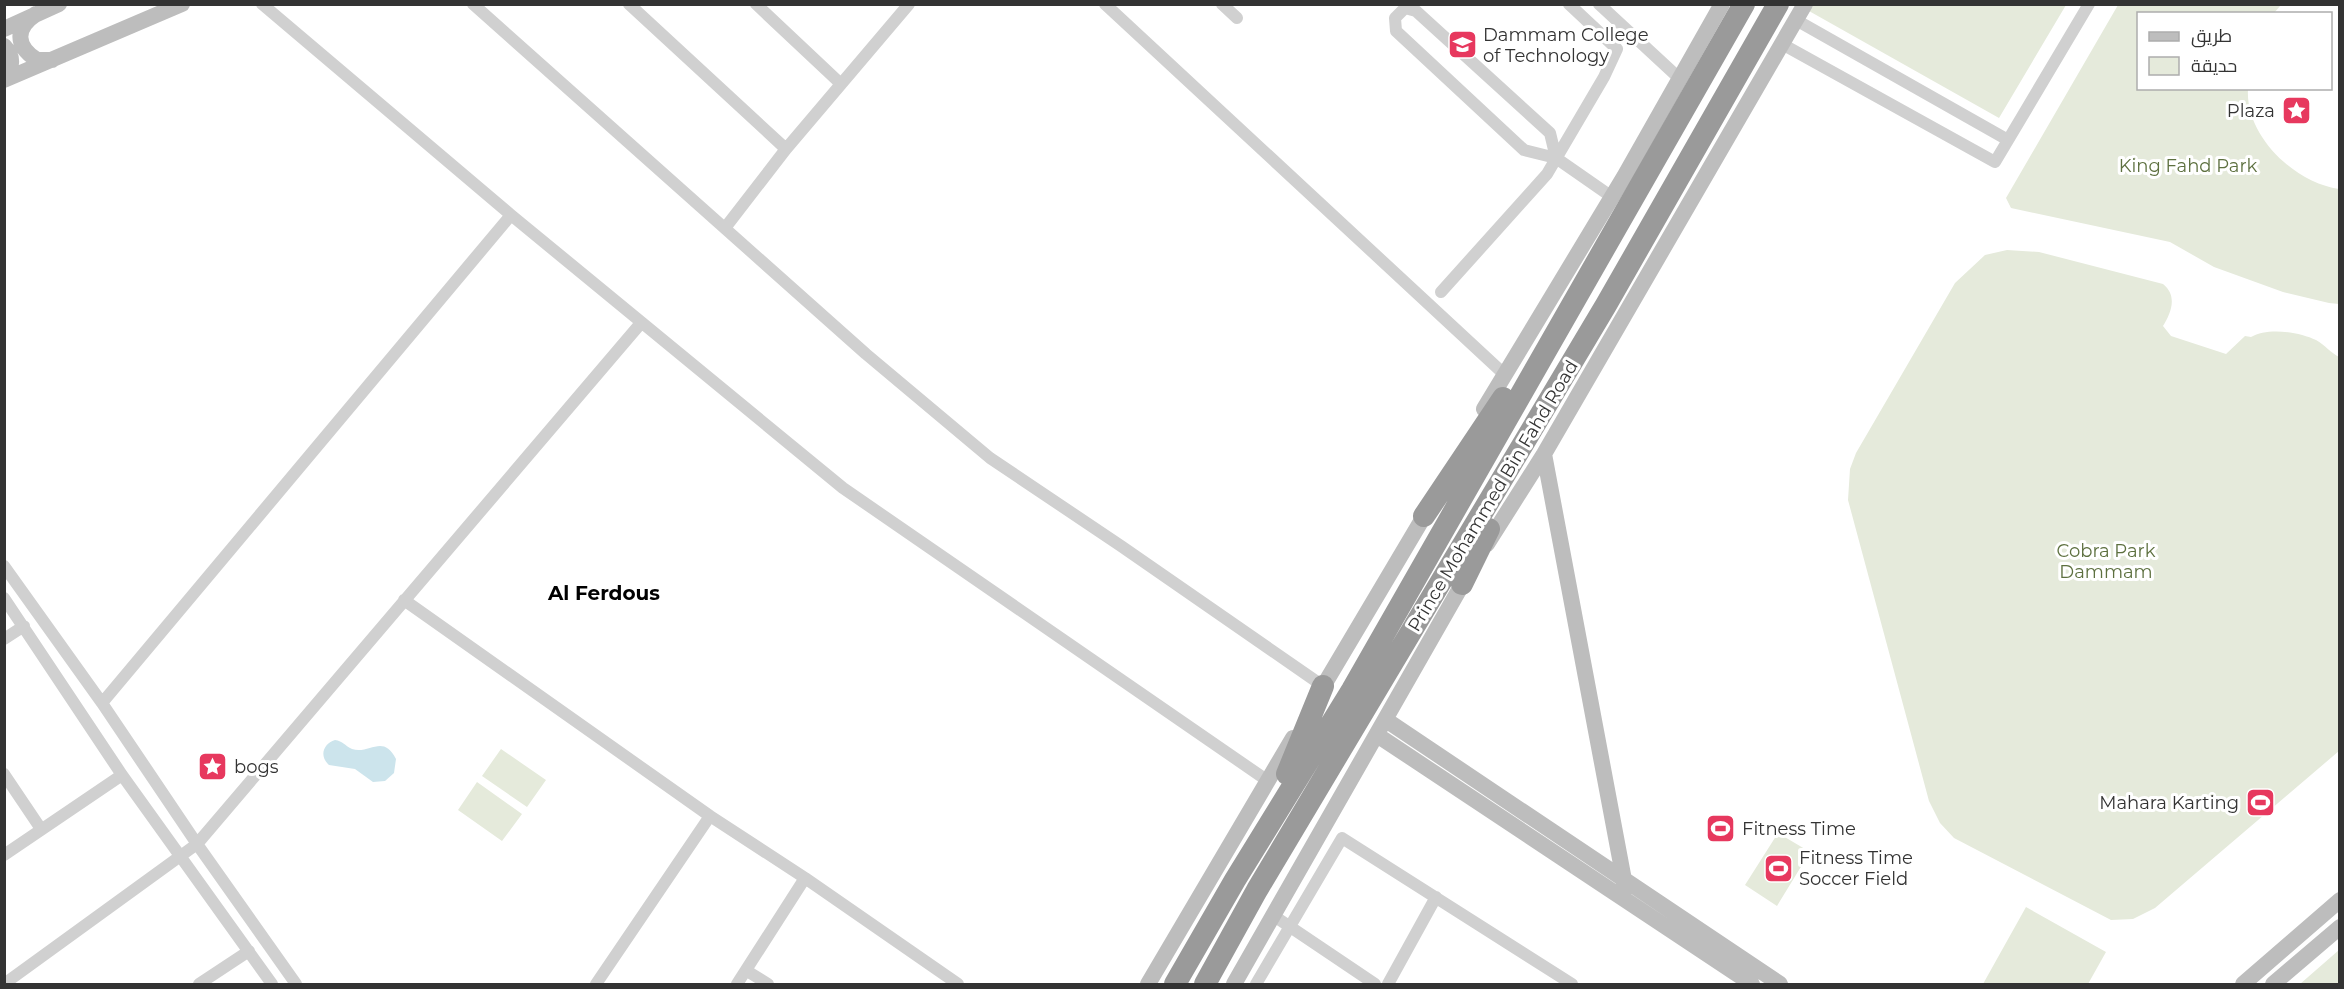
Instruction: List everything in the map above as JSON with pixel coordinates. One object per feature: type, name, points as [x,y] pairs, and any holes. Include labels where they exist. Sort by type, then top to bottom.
[{"type":"highway","name":"Prince Mohammed Bin Fahd Road","points":[[1175,984],[1235,880],[1352,690],[1744,4]]},
{"type":"highway","name":"Prince Mohammed Bin Fahd Road","points":[[1205,984],[1257,890],[1606,305],[1778,4]]},
{"type":"highway","points":[[1424,516],[1612,234]]},
{"type":"highway","points":[[1462,584],[1549,411],[1606,305]]},
{"type":"highway","points":[[1235,880],[1287,775],[1323,686]]},
{"type":"main road","points":[[4,28],[58,4]]},
{"type":"main road","points":[[4,79],[182,4]]},
{"type":"main road","points":[[1148,984],[1424,516],[1504,374],[1612,197],[1722,4]]},
{"type":"main road","points":[[1234,984],[1382,728],[1462,584],[1544,454],[1805,4]]},
{"type":"main road","points":[[36,14],[23,25],[20,31],[22,45],[37,60],[53,59]]},
{"type":"main road","points":[[4,46],[9,51],[12,65],[4,79]]},
{"type":"main road","points":[[1544,454],[1624,880],[1623,898]]},
{"type":"main road","points":[[1382,728],[1624,880],[1780,984]]},
{"type":"main road","points":[[1382,728],[1623,898],[1752,984]]},
{"type":"main road","points":[[2243,984],[2340,900]]},
{"type":"main road","points":[[2273,984],[2340,927]]},
{"type":"main road","points":[[2306,930],[2319,945]]},
{"type":"street","points":[[262,4],[511,215],[843,488],[1268,781]]},
{"type":"street","points":[[473,4],[866,354],[990,458],[1323,686]]},
{"type":"street","points":[[629,4],[786,149]]},
{"type":"street","points":[[756,4],[842,84]]},
{"type":"street","points":[[725,228],[786,149],[909,4]]},
{"type":"street","points":[[1105,4],[1504,374]]},
{"type":"street","points":[[1222,4],[1237,18]]},
{"type":"street","points":[[1441,292],[1547,174],[1604,76],[1617,49],[1569,4]]},
{"type":"street","points":[[1599,4],[1680,79]]},
{"type":"street","points":[[1782,44],[1995,162],[2089,4]]},
{"type":"street","points":[[1556,158],[1550,133],[1416,11],[1405,8],[1395,18],[1396,31],[1524,150],[1556,158],[1612,197]]},
{"type":"street","points":[[1796,20],[2008,140]]},
{"type":"street","points":[[102,703],[511,215]]},
{"type":"street","points":[[4,984],[197,844],[641,323]]},
{"type":"street","points":[[4,566],[102,703],[197,844],[296,984]]},
{"type":"street","points":[[4,598],[122,775],[183,856],[272,984]]},
{"type":"street","points":[[404,600],[711,816],[958,984]]},
{"type":"street","points":[[4,639],[24,626]]},
{"type":"street","points":[[4,774],[42,829]]},
{"type":"street","points":[[4,855],[122,775]]},
{"type":"street","points":[[596,984],[711,816]]},
{"type":"street","points":[[1256,984],[1342,838],[1572,984]]},
{"type":"street","points":[[737,984],[805,878]]},
{"type":"street","points":[[1388,984],[1436,897]]},
{"type":"street","points":[[1274,916],[1375,984]]},
{"type":"street","points":[[200,984],[249,951]]},
{"type":"street","points":[[747,971],[768,984]]},
{"type":"green space","points":[[1813,4],[2066,5],[1999,118],[1809,11]]},
{"type":"green space","name":"King Fahd Park","points":[[2118,5],[2281,5],[2275,12],[2137,12],[2137,90],[2248,90],[2249,107],[2255,124],[2264,140],[2276,154],[2306,177],[2322,185],[2339,189],[2339,304],[2283,292],[2214,267],[2170,242],[2011,208],[2006,198]]},
{"type":"green space","name":"Cobra Park Dammam","points":[[2007,250],[2039,252],[2163,284],[2172,299],[2172,305],[2163,326],[2171,336],[2226,354],[2245,336],[2251,337],[2275,331],[2309,337],[2339,357],[2339,751],[2155,908],[2133,919],[2111,920],[1954,838],[1940,823],[1929,801],[1848,500],[1850,469],[1856,453],[1955,283],[1985,255]]},
{"type":"green space","points":[[501,749],[546,780],[527,807],[482,776]]},
{"type":"green space","points":[[477,782],[522,814],[502,841],[458,810]]},
{"type":"green space","name":"Fitness Time Soccer Field","points":[[1778,833],[1810,852],[1777,906],[1745,885]]},
{"type":"green space","points":[[2026,907],[2106,952],[2088,984],[1983,984]]},
{"type":"green space","points":[[2339,950],[2339,984],[2300,984]]},
{"type":"water","points":[[335,740],[358,750],[376,746],[386,747],[396,759],[394,773],[385,781],[373,782],[355,769],[329,765],[323,754],[325,747]]},
{"type":"place","name":"Dammam College of Technology","points":[[1462,45]]},
{"type":"place","name":"Plaza","points":[[2296,111]]},
{"type":"place","name":"bogs","points":[[213,767]]},
{"type":"place","name":"Mahara Karting","points":[[2260,803]]},
{"type":"place","name":"Fitness Time","points":[[1721,829]]},
{"type":"place","name":"Fitness Time Soccer Field","points":[[1778,868]]},
{"type":"district","name":"Al Ferdous","points":[[604,593]]}]
